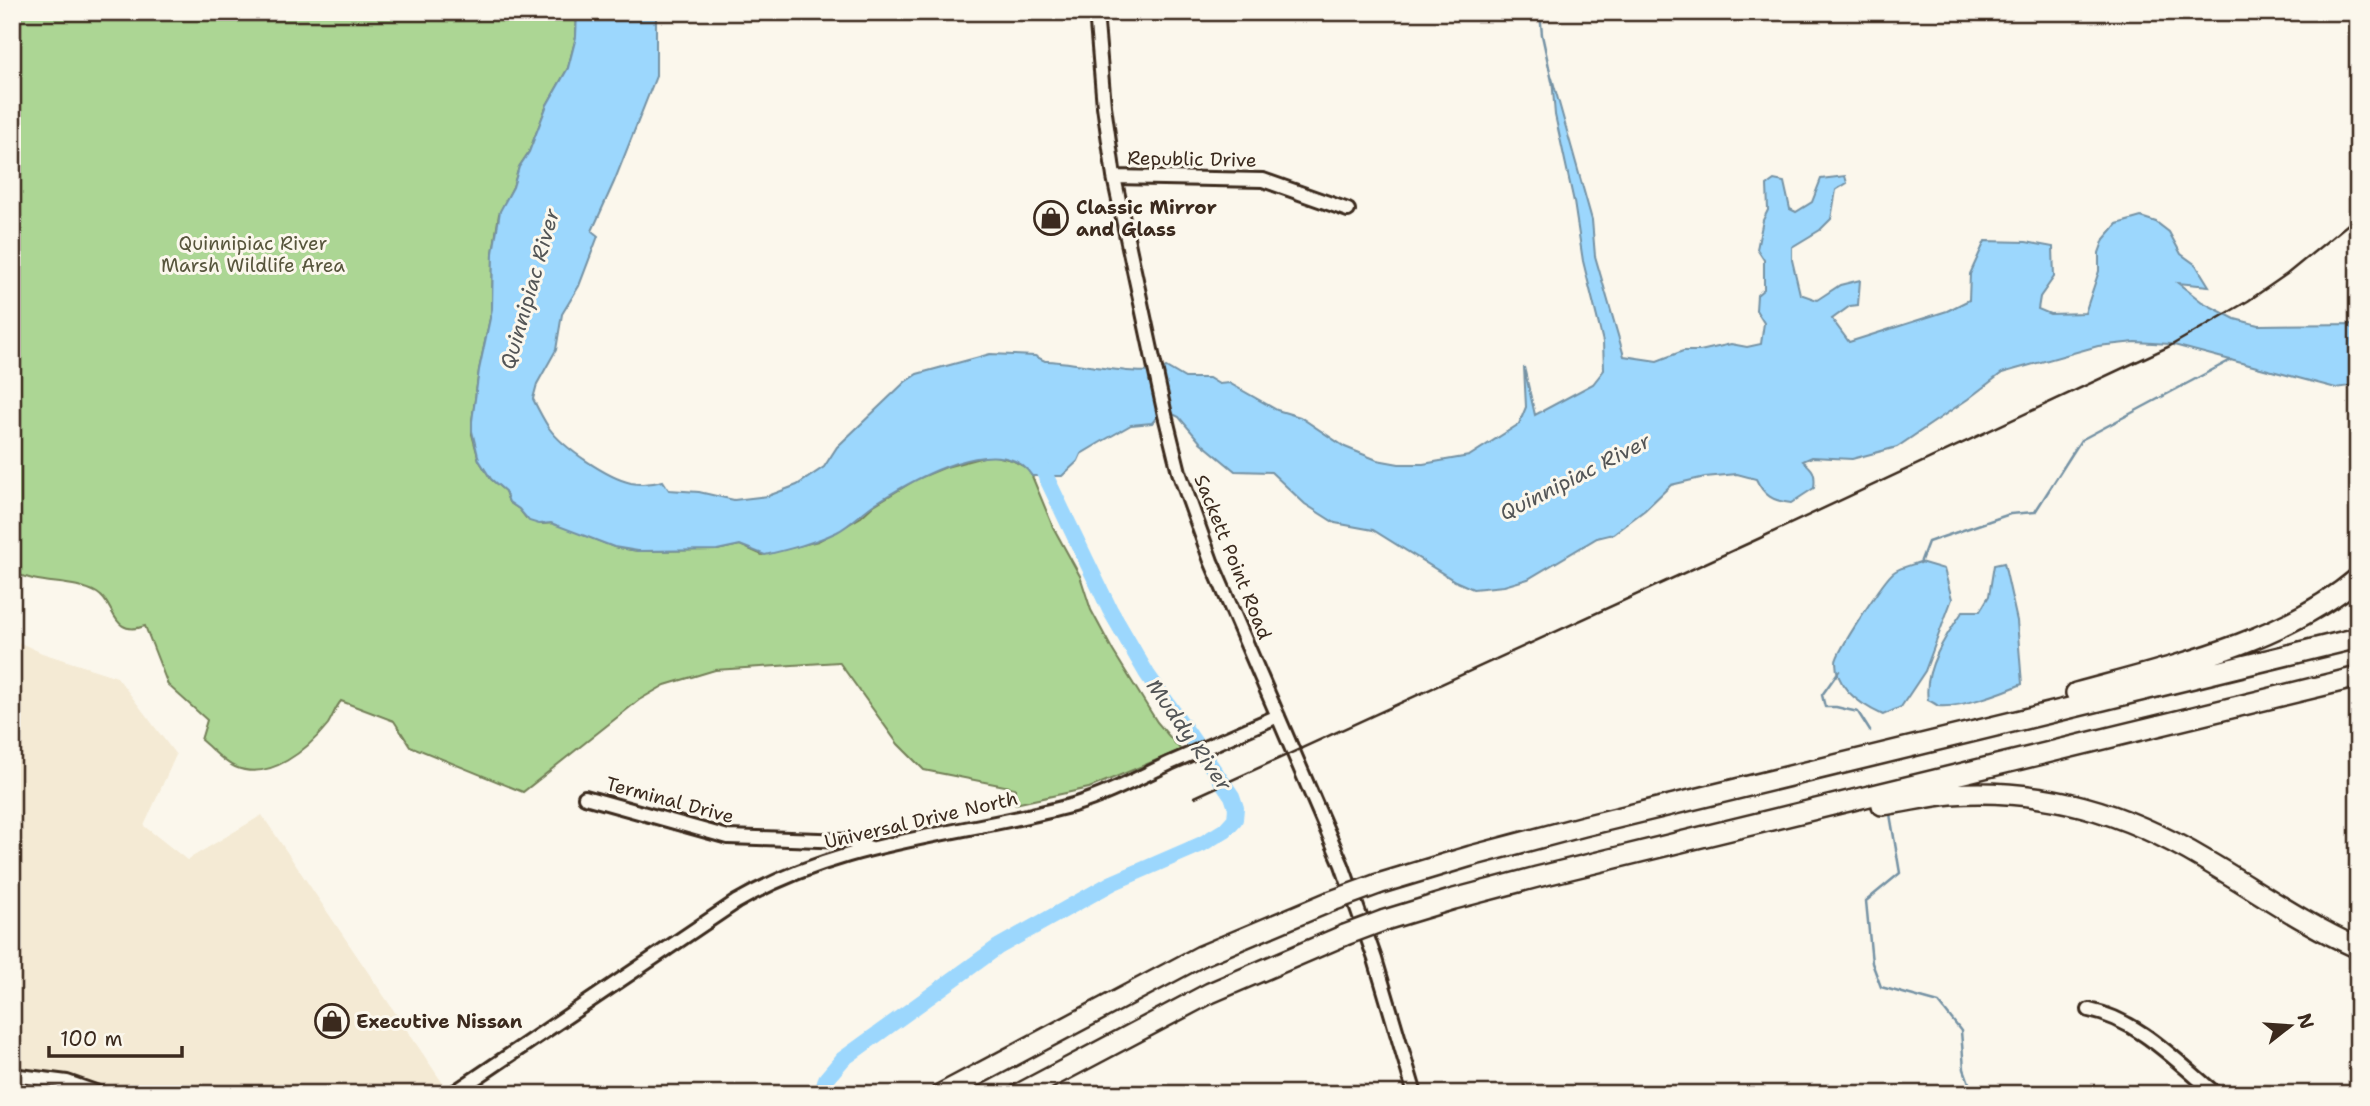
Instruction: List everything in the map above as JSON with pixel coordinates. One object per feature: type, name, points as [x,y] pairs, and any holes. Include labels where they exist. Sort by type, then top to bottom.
[{"type":"highway","points":[[2013,721],[2038,705],[2054,699],[2158,669],[2277,629],[2319,607],[2358,578]]},
{"type":"highway","points":[[941,1094],[1201,956],[1378,884],[1524,841],[2358,638]]},
{"type":"highway","points":[[1019,1094],[1210,993],[1280,961],[1385,920],[1492,888],[2358,677]]},
{"type":"highway","points":[[1858,798],[1882,805],[1935,796],[2007,794],[2054,800],[2102,811],[2182,846],[2323,931],[2358,948]]},
{"type":"street","name":"Sackett Point Road","points":[[1096,12],[1104,106],[1114,177],[1179,472],[1199,530],[1332,839],[1354,899],[1415,1094]]},
{"type":"street","name":"Republic Drive","points":[[1114,177],[1263,180],[1348,210]]},
{"type":"street","name":"Universal Drive North","points":[[452,1094],[765,885],[815,864],[871,848],[1074,804],[1112,791],[1278,716]]},
{"type":"street","name":"Terminal Drive","points":[[584,797],[728,837],[848,841],[871,848]]},
{"type":"street","points":[[2088,1010],[2129,1023],[2216,1094]]},
{"type":"street","points":[[12,1075],[67,1082],[101,1094]]},
{"type":"shaded area","points":[[12,639],[42,653],[117,677],[176,755],[144,826],[187,860],[262,815],[450,1094],[12,1094]]},
{"type":"green space","name":"Quinnipiac River Marsh Wildlife Area","points":[[12,12],[577,12],[576,37],[568,68],[547,105],[529,152],[519,167],[513,187],[499,214],[493,253],[492,309],[479,370],[472,434],[479,460],[491,479],[505,491],[509,502],[526,518],[542,524],[554,523],[614,547],[638,551],[717,550],[740,545],[762,555],[818,541],[861,517],[874,505],[917,479],[946,467],[991,455],[1012,460],[1027,468],[1032,476],[1053,527],[1080,576],[1091,610],[1113,651],[1157,722],[1181,750],[1089,788],[1015,804],[1015,788],[924,770],[898,744],[839,662],[715,670],[665,685],[639,700],[523,792],[410,746],[394,721],[341,701],[320,734],[299,753],[275,767],[248,770],[230,764],[201,740],[207,720],[168,685],[145,626],[134,628],[120,624],[108,604],[97,593],[12,572]]},
{"type":"water","name":"Quinnipiac River","points":[[577,12],[656,12],[656,76],[592,231],[598,236],[579,286],[562,314],[556,350],[537,384],[533,399],[549,428],[564,444],[599,469],[631,483],[663,481],[669,490],[699,492],[734,500],[768,496],[797,485],[824,467],[837,447],[905,382],[917,374],[990,354],[1035,356],[1045,361],[1128,371],[1158,371],[1166,367],[1185,378],[1209,378],[1219,384],[1229,383],[1277,410],[1300,417],[1345,447],[1377,460],[1423,464],[1469,456],[1519,424],[1526,407],[1524,367],[1535,415],[1593,384],[1604,370],[1603,342],[1583,261],[1574,202],[1555,115],[1552,78],[1592,220],[1595,256],[1624,356],[1657,361],[1683,351],[1700,351],[1731,344],[1747,347],[1761,344],[1764,323],[1756,310],[1757,295],[1764,289],[1764,260],[1757,249],[1768,210],[1767,185],[1774,180],[1784,182],[1790,209],[1796,212],[1812,202],[1821,179],[1845,176],[1847,183],[1836,190],[1831,219],[1820,230],[1792,247],[1792,260],[1800,294],[1817,300],[1840,285],[1860,280],[1858,305],[1850,306],[1832,319],[1849,342],[1947,311],[1969,300],[1970,274],[1985,241],[2026,242],[2053,247],[2054,277],[2040,297],[2038,309],[2050,314],[2085,313],[2099,271],[2099,253],[2104,239],[2117,224],[2141,217],[2156,222],[2169,232],[2181,254],[2196,265],[2209,286],[2178,283],[2202,302],[2235,319],[2258,325],[2358,324],[2358,385],[2336,388],[2170,344],[2135,342],[2098,346],[2002,373],[1897,447],[1852,459],[1812,457],[1803,461],[1813,472],[1814,488],[1791,503],[1770,497],[1756,479],[1737,474],[1705,477],[1671,485],[1645,510],[1613,534],[1597,538],[1528,579],[1504,586],[1473,589],[1455,581],[1373,530],[1335,523],[1305,504],[1271,472],[1235,471],[1200,442],[1179,417],[1173,414],[1157,417],[1152,423],[1131,425],[1081,454],[1078,461],[1062,476],[1032,476],[1018,462],[999,457],[956,463],[891,494],[837,532],[811,543],[765,555],[740,545],[717,550],[638,551],[614,547],[551,523],[529,521],[509,502],[505,491],[491,479],[479,460],[472,431],[479,370],[492,309],[493,253],[500,211],[513,187],[519,167],[529,152],[547,105],[568,68],[576,37]]},
{"type":"water","points":[[1920,562],[1944,569],[1952,599],[1925,671],[1901,707],[1883,715],[1851,695],[1840,680],[1836,662],[1852,631],[1889,577],[1897,570]]},
{"type":"water","points":[[2004,563],[2017,621],[2022,684],[1969,702],[1938,706],[1928,700],[1927,689],[1937,653],[1963,611],[1980,611],[1989,596],[1994,565]]},
{"type":"waterway","points":[[1540,12],[1552,81]]},
{"type":"waterway","points":[[1920,563],[1928,542],[2010,514],[2035,512],[2081,440],[2231,360]]},
{"type":"waterway","name":"Muddy River","points":[[822,1094],[826,1079],[843,1059],[998,947],[1112,883],[1202,844],[1225,830],[1235,819],[1236,808],[1232,796],[1147,674],[1110,610],[1037,458]]},
{"type":"waterway","points":[[1839,671],[1822,695],[1825,707],[1858,712],[1870,731]]},
{"type":"waterway","points":[[1890,814],[1900,873],[1866,901],[1872,963],[1881,987],[1939,1003],[1961,1031],[1964,1069],[1973,1094]]},
{"type":"railway","points":[[1195,797],[1758,539],[2170,346],[2248,301],[2287,274],[2358,216]]},
{"type":"place","name":"Classic Mirror and Glass","points":[[1051,218]]},
{"type":"place","name":"Executive Nissan","points":[[332,1021]]}]
